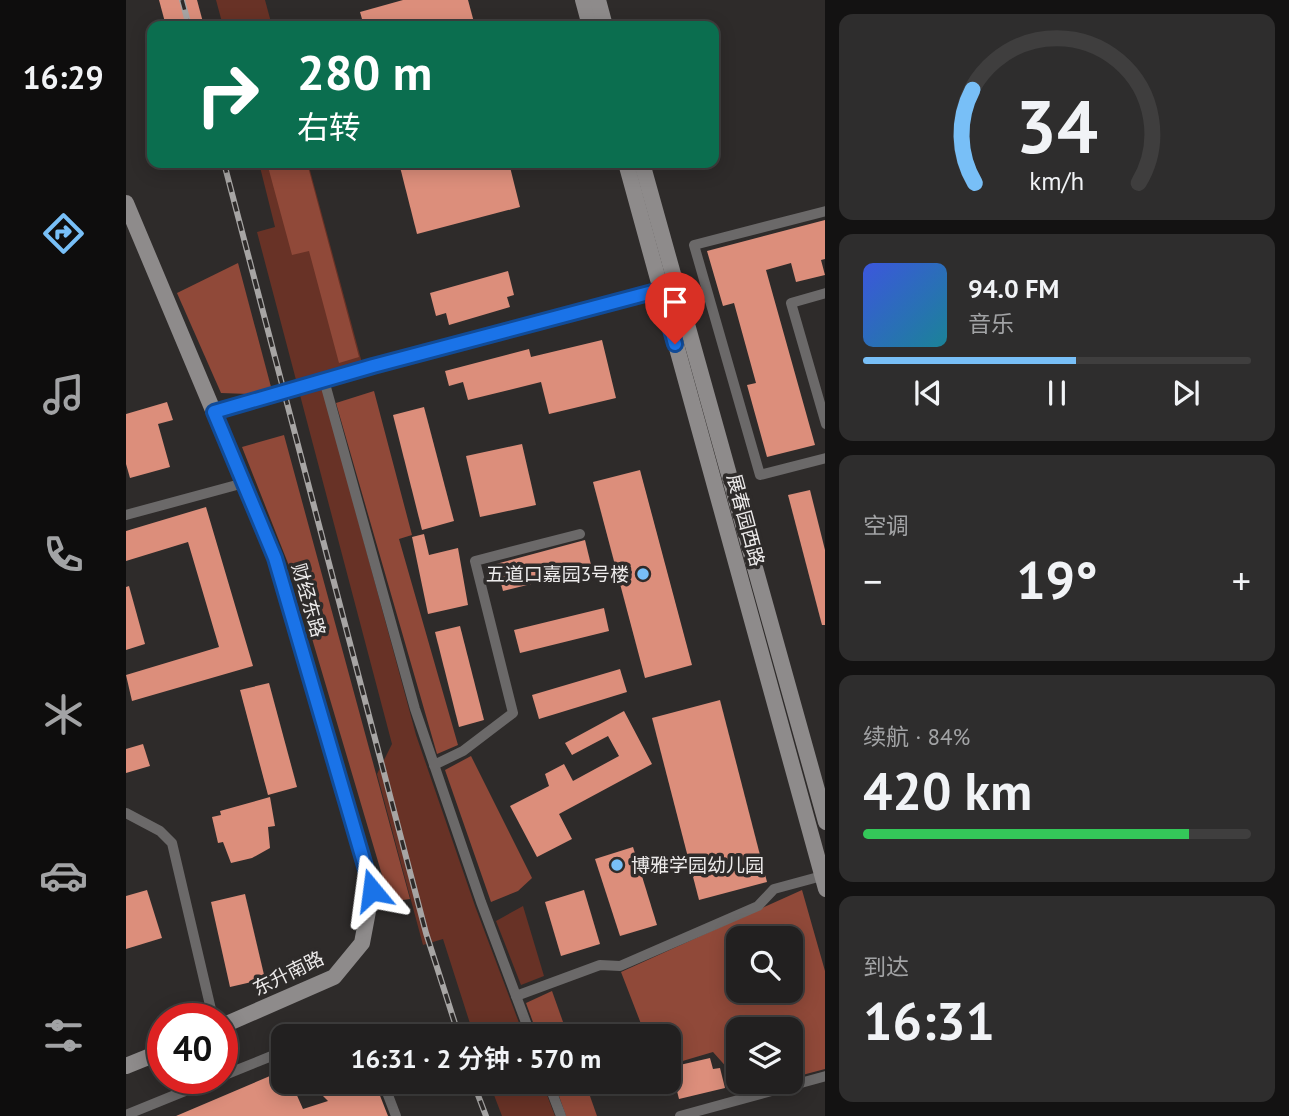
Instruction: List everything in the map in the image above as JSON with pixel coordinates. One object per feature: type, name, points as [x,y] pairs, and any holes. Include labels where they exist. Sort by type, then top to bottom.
[{"type":"main road","points":[[583,0],[589,21]]},
{"type":"main road","points":[[598,0],[604,21]]},
{"type":"main road","name":"展春园西路","points":[[627,168],[823,882]]},
{"type":"main road","name":"展春园西路","points":[[643,168],[825,822]]},
{"type":"main road","name":"财经东路","points":[[126,203],[275,558],[372,890],[362,943]]},
{"type":"main road","name":"东升南路","points":[[238,1019],[334,977],[362,943]]},
{"type":"main road","points":[[126,1066],[147,1057]]},
{"type":"street","points":[[825,211],[694,245],[760,475],[825,457]]},
{"type":"street","points":[[214,412],[660,290]]},
{"type":"street","points":[[825,293],[791,303],[825,424]]},
{"type":"street","points":[[324,380],[415,709],[526,1024]]},
{"type":"street","points":[[126,515],[244,483]]},
{"type":"street","points":[[434,765],[463,751],[513,713],[475,561],[580,534]]},
{"type":"street","points":[[126,813],[160,831],[172,843],[209,1003]]},
{"type":"street","points":[[516,996],[600,965],[620,966],[758,906],[774,889],[823,882]]},
{"type":"street","points":[[238,1070],[271,1056]]},
{"type":"street","points":[[680,1116],[825,1076]]},
{"type":"street","points":[[126,1115],[178,1094]]},
{"type":"street","points":[[388,1094],[396,1116]]},
{"type":"street","points":[[553,1094],[561,1116]]},
{"type":"shaded area","points":[[216,0],[265,0],[271,21],[222,21]]},
{"type":"shaded area","points":[[260,168],[309,168],[362,363],[319,375],[416,735],[519,1024],[470,1024],[443,939],[423,945],[377,774],[392,744],[257,232],[275,227]]},
{"type":"shaded area","points":[[268,168],[308,168],[359,357],[339,363],[309,251],[292,255]]},
{"type":"shaded area","points":[[238,263],[271,387],[249,394],[221,393],[177,293]]},
{"type":"shaded area","points":[[374,391],[412,535],[399,539],[458,745],[437,754],[336,403]]},
{"type":"shaded area","points":[[284,435],[410,899],[390,902],[295,581],[242,447]]},
{"type":"shaded area","points":[[471,756],[532,878],[518,891],[491,902],[445,770]]},
{"type":"shaded area","points":[[802,890],[825,971],[825,1069],[803,1075],[803,1017],[726,1017],[726,1067],[713,1052],[681,1061],[681,1024],[641,1024],[621,972]]},
{"type":"shaded area","points":[[523,906],[544,976],[521,985],[496,921]]},
{"type":"shaded area","points":[[552,991],[564,1024],[534,1024],[526,1003]]},
{"type":"shaded area","points":[[494,1094],[547,1094],[555,1116],[502,1116]]},
{"type":"shaded area","points":[[558,1094],[589,1094],[597,1116],[566,1116]]},
{"type":"building","points":[[159,0],[197,0],[203,21],[165,21]]},
{"type":"building","points":[[403,0],[468,0],[474,21],[363,21],[360,12]]},
{"type":"building","points":[[400,168],[510,168],[520,207],[417,234]]},
{"type":"building","points":[[825,220],[825,259],[821,260],[825,275],[796,282],[791,263],[766,270],[815,445],[767,457],[747,385],[756,383],[734,303],[723,306],[707,251]]},
{"type":"building","points":[[508,271],[514,295],[507,297],[510,307],[449,325],[446,313],[436,316],[430,293]]},
{"type":"building","points":[[602,340],[616,398],[549,414],[541,382],[468,400],[463,382],[449,386],[445,371],[529,349],[531,357]]},
{"type":"building","points":[[167,402],[173,420],[158,424],[170,467],[130,478],[126,464],[126,414]]},
{"type":"building","points":[[424,407],[454,521],[422,530],[393,415]]},
{"type":"building","points":[[522,444],[536,505],[480,517],[466,456]]},
{"type":"building","name":"五道口嘉园3号楼","points":[[640,470],[692,665],[645,678],[593,482]]},
{"type":"building","points":[[810,490],[825,550],[825,625],[822,625],[788,495]]},
{"type":"building","points":[[206,507],[253,666],[132,701],[126,675],[219,647],[188,542],[126,561],[126,531]]},
{"type":"building","points":[[424,534],[429,555],[458,548],[468,605],[428,614],[412,537]]},
{"type":"building","points":[[585,540],[592,569],[503,591],[496,564]]},
{"type":"building","points":[[129,586],[145,644],[126,650],[126,587]]},
{"type":"building","points":[[604,608],[609,631],[520,653],[514,630]]},
{"type":"building","points":[[460,626],[484,720],[459,727],[435,632]]},
{"type":"building","points":[[620,669],[627,692],[539,719],[532,695]]},
{"type":"building","points":[[269,683],[297,787],[268,795],[240,690]]},
{"type":"building","points":[[720,700],[767,882],[699,900],[652,718]]},
{"type":"building","points":[[624,711],[652,764],[559,814],[572,839],[537,857],[510,806],[549,786],[545,774],[564,764],[573,781],[619,756],[608,736],[572,755],[565,743]]},
{"type":"building","points":[[143,744],[150,766],[126,773],[126,749]]},
{"type":"building","points":[[270,797],[275,826],[268,827],[270,848],[252,858],[231,863],[223,842],[218,843],[212,817],[221,815],[220,811]]},
{"type":"building","points":[[633,847],[657,925],[620,936],[595,859]]},
{"type":"building","points":[[147,890],[162,938],[126,949],[126,896]]},
{"type":"building","points":[[584,890],[600,944],[561,956],[545,902]]},
{"type":"building","points":[[245,894],[265,979],[230,987],[211,902]]},
{"type":"building","points":[[710,1058],[713,1069],[720,1068],[725,1088],[679,1099],[681,1065]]},
{"type":"building","points":[[271,1076],[271,1094],[296,1094],[303,1109],[328,1101],[321,1094],[379,1094],[388,1116],[176,1116],[228,1094],[238,1094],[238,1090]]},
{"type":"railway","points":[[182,0],[188,21]]},
{"type":"railway","points":[[225,168],[426,933],[455,1024]]},
{"type":"railway","points":[[478,1094],[486,1116]]},
{"type":"place","name":"五道口嘉园3号楼","points":[[643,574]]},
{"type":"place","name":"博雅学园幼儿园","points":[[617,865]]},
{"type":"route","points":[[372,890],[275,558],[214,412],[373,366],[660,290],[675,344]]}]
